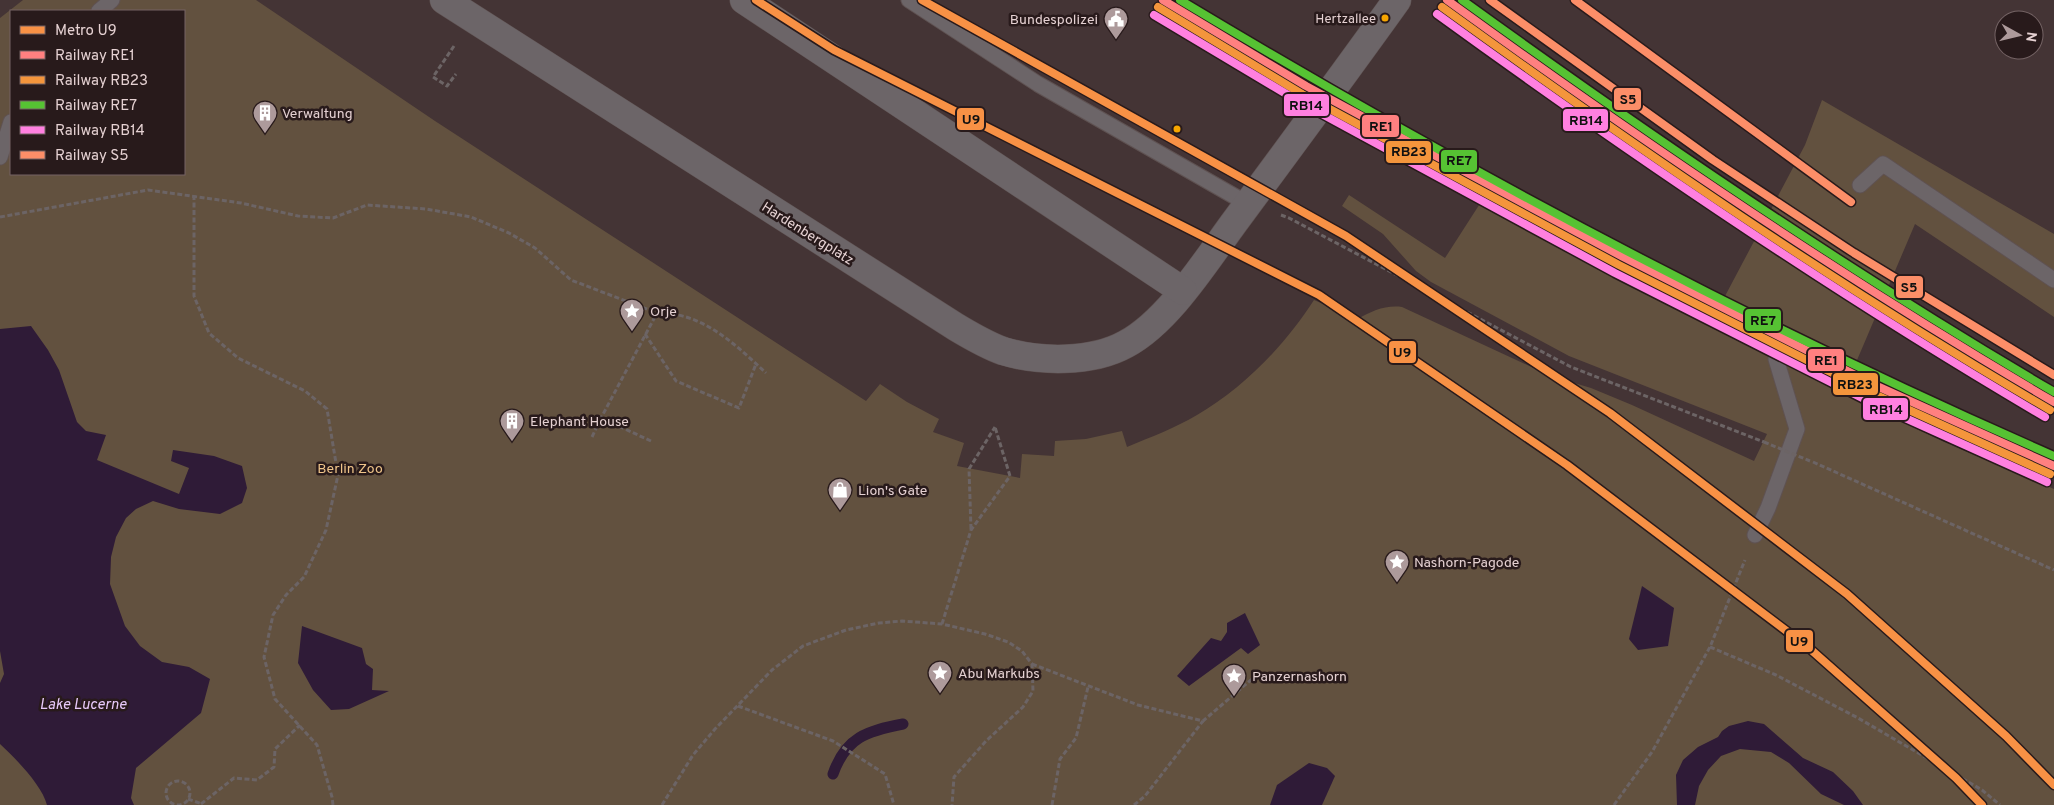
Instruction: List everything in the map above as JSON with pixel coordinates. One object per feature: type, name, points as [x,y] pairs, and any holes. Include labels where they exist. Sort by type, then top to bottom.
[{"type":"street","name":"Hardenbergplatz","points":[[444,0],[939,316],[984,343],[1003,350],[1036,357],[1083,357],[1105,352],[1126,344],[1155,323],[1183,291],[1248,204]]},
{"type":"street","points":[[744,0],[1183,291]]},
{"type":"street","points":[[1248,204],[1397,0]]},
{"type":"lane","points":[[100,10],[112,0]]},
{"type":"lane","points":[[909,0],[1038,84],[1248,204]]},
{"type":"lane","points":[[0,156],[10,125]]},
{"type":"lane","points":[[1860,185],[1883,164],[2054,280]]},
{"type":"lane","points":[[1755,535],[1768,508],[1797,429],[1776,358]]},
{"type":"path","points":[[455,44],[433,77],[447,86],[456,74]]},
{"type":"path","points":[[0,217],[148,190],[194,195],[298,216],[333,218],[367,205],[426,209],[471,217],[509,233],[535,248],[571,280],[657,313],[669,312],[704,323],[738,346],[766,373]]},
{"type":"path","points":[[194,195],[194,296],[209,333],[238,358],[305,391],[327,409],[338,476],[326,530],[304,577],[286,595],[273,615],[264,657],[275,699],[317,745],[333,805]]},
{"type":"path","points":[[1289,218],[1571,367],[1810,461],[2054,570]]},
{"type":"path","points":[[592,437],[657,313]]},
{"type":"path","points":[[645,334],[676,381],[738,408],[756,364]]},
{"type":"path","points":[[601,418],[651,441]]},
{"type":"path","points":[[942,624],[971,530],[1010,476],[995,427],[969,469],[971,530]]},
{"type":"path","points":[[1614,805],[1652,752],[1710,647],[1755,535]]},
{"type":"path","points":[[662,805],[676,780],[694,755],[772,670],[804,646],[846,630],[879,623],[902,621],[942,624],[985,634],[1008,642],[1022,651],[1032,664],[1088,687],[1138,705],[1203,721]]},
{"type":"path","points":[[1710,647],[1776,675],[1858,718],[1982,790],[2000,805]]},
{"type":"path","points":[[952,805],[954,778],[986,741],[1023,707],[1033,691],[1032,664]]},
{"type":"path","points":[[1134,805],[1145,796],[1203,721],[1259,673]]},
{"type":"path","points":[[1052,805],[1060,759],[1076,738],[1088,687]]},
{"type":"path","points":[[738,706],[833,741],[885,774],[894,805]]},
{"type":"path","points":[[188,799],[202,804],[234,778],[258,780],[274,767],[275,749],[300,726]]},
{"type":"path","points":[[175,780],[187,784],[190,791],[188,799],[183,805],[172,804],[165,795],[168,785],[175,780]]},
{"type":"green space","name":"Berlin Zoo","points":[[23,0],[256,0],[435,121],[866,401],[880,384],[907,402],[939,419],[933,432],[964,443],[957,466],[1020,478],[1022,454],[1054,456],[1055,441],[1086,439],[1122,431],[1127,447],[1197,415],[1247,379],[1277,349],[1314,300],[1358,319],[1379,309],[1402,307],[1551,376],[1591,388],[1632,405],[1754,461],[1767,434],[1569,356],[1431,282],[1416,271],[1383,234],[1342,206],[1349,195],[1445,258],[1481,202],[1690,308],[1757,348],[1773,324],[1724,298],[1805,145],[1822,100],[2054,234],[2054,317],[1915,224],[1843,393],[1942,441],[2054,489],[2054,805],[0,805],[0,18],[10,10],[10,175],[185,175],[185,10],[10,10]]},
{"type":"water","name":"Lake Lucerne","points":[[31,326],[59,370],[77,422],[86,431],[106,435],[97,460],[179,494],[189,468],[171,461],[173,450],[214,456],[242,466],[247,488],[242,503],[220,514],[179,509],[153,501],[136,509],[126,518],[116,537],[111,557],[110,584],[125,626],[140,646],[162,662],[189,667],[210,679],[201,713],[136,768],[131,798],[134,805],[47,805],[34,781],[0,744],[0,683],[4,674],[0,651],[0,329]]},
{"type":"water","points":[[1642,586],[1674,608],[1668,646],[1638,650],[1629,639]]},
{"type":"water","points":[[1245,613],[1260,645],[1248,654],[1241,648],[1189,686],[1177,676],[1211,638],[1221,641],[1227,632],[1227,623]]},
{"type":"water","points":[[302,626],[362,648],[366,664],[373,669],[372,690],[389,691],[349,709],[331,710],[313,690],[298,663]]},
{"type":"water","points":[[1748,721],[1764,724],[1803,758],[1833,772],[1853,791],[1863,805],[1844,805],[1821,794],[1789,763],[1771,752],[1740,749],[1721,756],[1708,770],[1699,786],[1695,805],[1677,805],[1676,775],[1683,760],[1698,747],[1718,737],[1729,726]]},
{"type":"water","points":[[1309,763],[1327,768],[1335,776],[1322,805],[1270,805],[1277,785]]},
{"type":"waterway","points":[[833,774],[844,752],[859,738],[868,733],[903,724]]},
{"type":"metro line","name":"U9","points":[[756,0],[834,50],[1319,295],[1567,465],[1809,648],[1956,778],[1982,805]]},
{"type":"metro line","name":"U9","points":[[922,0],[1346,236],[1610,413],[1847,594],[2006,736],[2054,785]]},
{"type":"rail line","name":"RE1","points":[[1163,0],[1306,86],[1623,257],[1879,387],[2054,466]]},
{"type":"rail line","name":"RE7","points":[[1180,0],[1393,124],[1610,242],[1830,353],[2054,456]]},
{"type":"rail line","name":"RE1","points":[[1447,0],[1670,158],[1898,307],[2054,402]]},
{"type":"rail line","name":"RE7","points":[[1462,0],[1607,103],[1753,203],[1902,300],[2054,392]]},
{"type":"rail line","name":"S5","points":[[1490,0],[1713,160],[1854,253],[2054,375]]},
{"type":"rail line","name":"S5","points":[[1575,0],[1851,202]]},
{"type":"rail line","name":"RB23","points":[[1158,7],[1302,94],[1619,265],[1876,395],[2050,474]]},
{"type":"rail line","name":"RB23","points":[[1442,7],[1590,113],[1741,216],[1894,315],[2050,410]]},
{"type":"rail line","name":"RB14","points":[[1437,14],[1586,120],[1736,223],[1889,322],[2045,417]]},
{"type":"rail line","name":"RB14","points":[[1154,15],[1298,101],[1615,273],[1872,403],[2047,482]]},
{"type":"place","name":"Hertzallee","points":[[1385,18]]},
{"type":"place","name":"Bundespolizei","points":[[1116,40]]},
{"type":"place","name":"Verwaltung","points":[[265,134]]},
{"type":"place","name":"Orje","points":[[632,332]]},
{"type":"place","name":"Elephant House","points":[[512,442]]},
{"type":"place","name":"Lion's Gate","points":[[840,511]]},
{"type":"place","name":"Nashorn-Pagode","points":[[1397,583]]},
{"type":"place","name":"Abu Markubs","points":[[940,694]]},
{"type":"place","name":"Panzernashorn","points":[[1234,697]]}]
